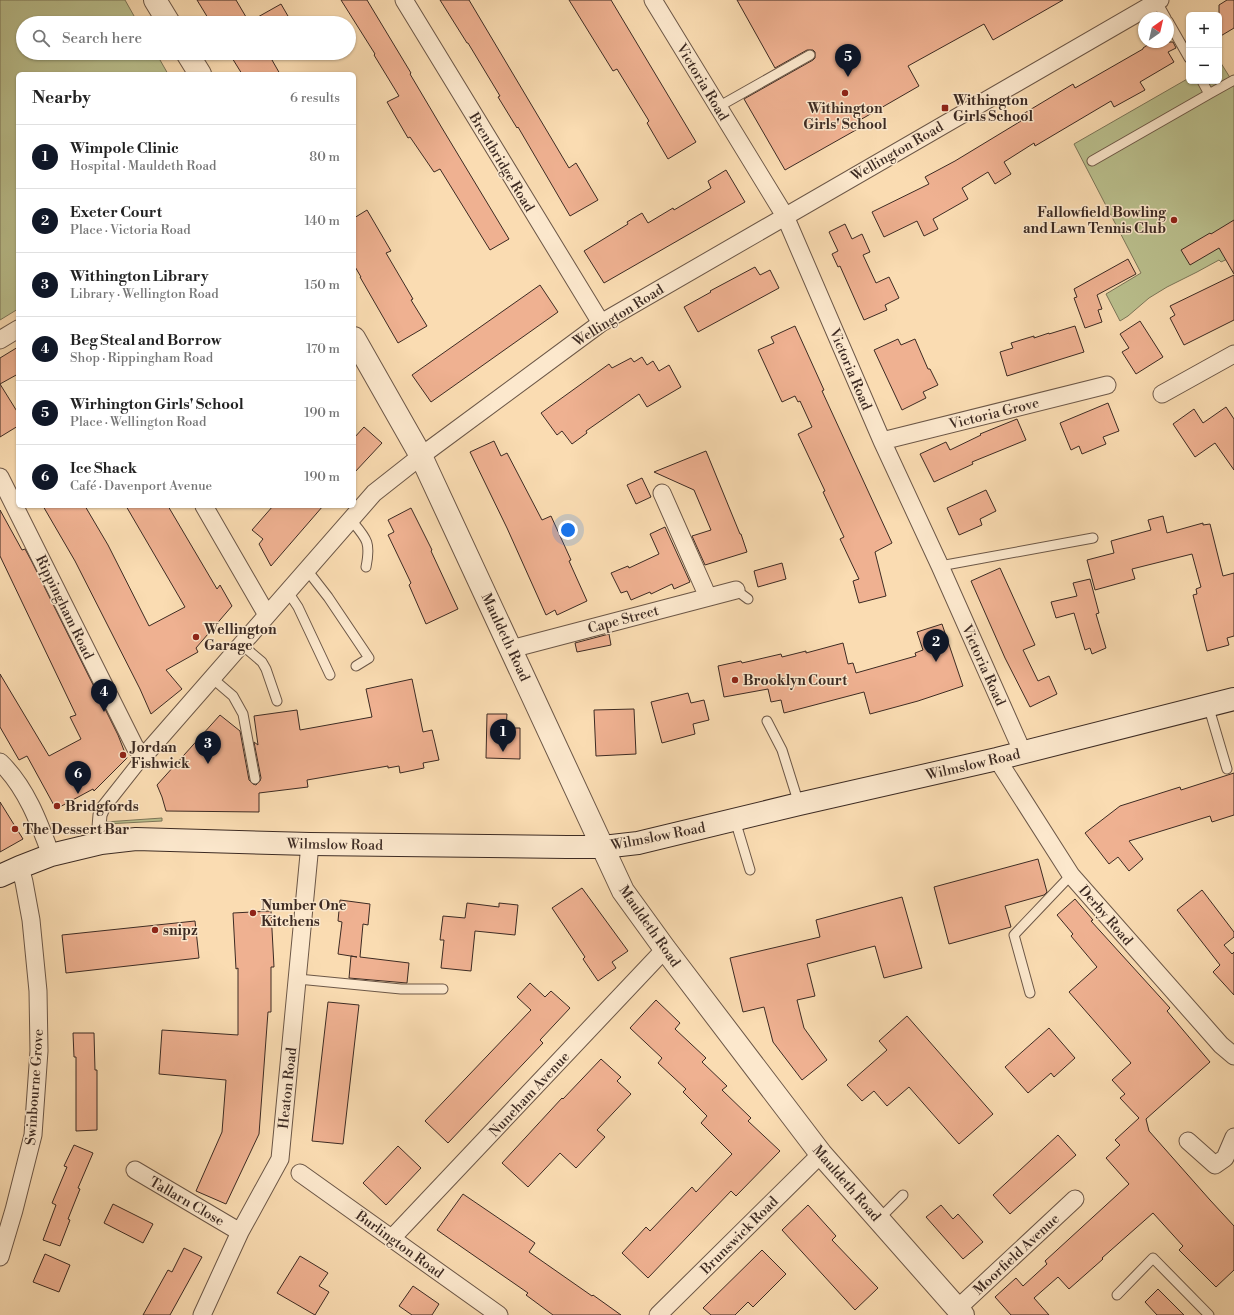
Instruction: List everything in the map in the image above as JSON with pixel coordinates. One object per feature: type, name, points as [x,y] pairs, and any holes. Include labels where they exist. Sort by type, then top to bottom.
[{"type":"main road","points":[[155,0],[165,16]]},
{"type":"main road","points":[[191,60],[199,72]]},
{"type":"main road","name":"Mauldeth Road","points":[[356,342],[421,456],[623,891],[665,949],[821,1154],[960,1312]]},
{"type":"main road","name":"Wilmslow Road","points":[[0,876],[51,855],[101,843],[136,839],[310,844],[603,847],[638,843],[799,804],[1023,753],[1234,699]]},
{"type":"street","name":"Brentbridge Road","points":[[404,0],[601,323]]},
{"type":"street","name":"Victoria Road","points":[[653,0],[785,216],[882,441],[940,566],[1023,753]]},
{"type":"street","name":"Wellington Road","points":[[144,756],[374,493],[421,456],[601,323],[1159,1]]},
{"type":"street","points":[[0,340],[16,330]]},
{"type":"street","points":[[1162,394],[1234,354]]},
{"type":"street","name":"Victoria Grove","points":[[882,441],[1107,385]]},
{"type":"street","name":"Rippingham Road","points":[[0,477],[6,501],[134,747],[144,756]]},
{"type":"street","points":[[662,493],[708,597]]},
{"type":"street","points":[[205,508],[267,615]]},
{"type":"street","name":"Cape Street","points":[[511,649],[708,597],[742,594]]},
{"type":"street","points":[[99,827],[100,815],[103,808],[144,756]]},
{"type":"street","name":"Derby Road","points":[[997,759],[1071,875],[1221,1045],[1234,1056]]},
{"type":"street","points":[[0,762],[23,792],[40,823],[51,855]]},
{"type":"street","name":"Heaton Road","points":[[202,1315],[240,1232],[280,1159],[310,844]]},
{"type":"street","name":"Swinbourne Grove","points":[[0,1257],[14,1210],[33,1135],[39,1051],[38,991],[31,920],[20,867]]},
{"type":"street","name":"Nuneham Avenue","points":[[392,1238],[665,949]]},
{"type":"street","points":[[1188,1142],[1215,1165],[1225,1158],[1234,1137]]},
{"type":"street","name":"Brunswick Road","points":[[658,1315],[821,1154]]},
{"type":"street","name":"Tallarn Close","points":[[134,1170],[240,1232]]},
{"type":"street","name":"Burlington Road","points":[[300,1173],[499,1315]]},
{"type":"street","name":"Moorfield Avenue","points":[[960,1312],[1075,1199]]},
{"type":"lane","points":[[1159,1],[1164,12]]},
{"type":"lane","points":[[1174,32],[1186,53]]},
{"type":"lane","points":[[718,107],[810,55]]},
{"type":"lane","points":[[1092,161],[1234,80]]},
{"type":"lane","points":[[1204,84],[1209,94]]},
{"type":"lane","points":[[351,520],[365,537],[369,552],[366,567]]},
{"type":"lane","points":[[940,566],[1094,538]]},
{"type":"lane","points":[[307,570],[328,597],[369,658],[356,666]]},
{"type":"lane","points":[[288,592],[298,607],[330,675]]},
{"type":"lane","points":[[241,644],[262,662],[266,669],[277,701]]},
{"type":"lane","points":[[212,678],[233,696],[242,714],[255,779]]},
{"type":"lane","points":[[1208,705],[1227,769]]},
{"type":"lane","points":[[767,721],[782,750],[799,804]]},
{"type":"lane","points":[[735,820],[750,870]]},
{"type":"lane","points":[[1030,993],[1014,935],[1071,875]]},
{"type":"lane","points":[[298,979],[402,989],[443,989]]},
{"type":"lane","points":[[878,1220],[903,1195]]},
{"type":"lane","points":[[1117,1295],[1154,1258],[1209,1315]]},
{"type":"green space","points":[[0,0],[125,0],[134,16],[16,16],[16,60],[160,60],[167,72],[16,72],[16,310],[0,320]]},
{"type":"green space","name":"Fallowfield Bowling and Lawn Tennis Club","points":[[1222,65],[1234,84],[1234,256],[1221,262],[1219,260],[1167,287],[1149,298],[1120,321],[1106,294],[1141,273],[1074,144],[1186,80],[1186,84],[1222,84]]},
{"type":"green space","points":[[162,818],[162,821],[105,824],[105,822]]},
{"type":"building","points":[[197,0],[236,0],[245,16],[207,16]]},
{"type":"building","points":[[341,0],[367,0],[509,239],[490,250],[440,169],[434,172],[410,137],[408,138],[387,102],[399,96],[356,24],[356,16],[351,16]]},
{"type":"building","points":[[440,0],[469,0],[569,168],[576,163],[598,200],[570,216],[518,127],[517,128],[498,97],[500,96]]},
{"type":"building","points":[[569,0],[611,0],[696,142],[668,159],[647,123],[649,121],[617,69],[613,71]]},
{"type":"building","points":[[737,0],[1063,0],[993,40],[984,24],[908,66],[919,86],[860,120],[863,126],[785,170],[744,99],[813,60],[815,58],[815,52],[813,50],[807,50],[775,68]]},
{"type":"building","points":[[1227,0],[1234,0],[1234,28],[1222,35],[1222,12],[1219,12],[1219,5]]},
{"type":"building","points":[[281,4],[288,16],[260,16]]},
{"type":"building","points":[[1174,44],[1176,48],[1168,52],[1174,62],[1140,82],[1145,90],[1114,107],[1111,101],[1035,146],[1034,143],[1004,162],[1011,174],[995,184],[988,172],[962,188],[968,199],[933,219],[938,229],[924,236],[917,221],[884,237],[872,212],[929,184],[925,177],[955,161],[1021,121],[1018,117],[1073,84],[1075,88],[1143,49],[1174,48]]},
{"type":"building","points":[[233,60],[272,60],[279,72],[241,72]]},
{"type":"building","points":[[726,170],[745,202],[604,283],[584,251],[628,224],[627,222],[642,213],[648,223],[673,208],[674,210],[711,188],[708,181]]},
{"type":"building","points":[[367,210],[391,251],[386,253],[413,299],[411,300],[427,326],[398,343],[356,268],[356,217]]},
{"type":"building","points":[[1234,220],[1234,274],[1219,248],[1190,265],[1181,250]]},
{"type":"building","points":[[845,224],[852,239],[862,234],[870,252],[863,255],[876,283],[889,277],[899,298],[885,305],[887,310],[864,320],[840,266],[838,267],[832,254],[838,251],[829,232]]},
{"type":"building","points":[[1128,259],[1136,274],[1097,295],[1102,309],[1098,310],[1102,322],[1085,328],[1074,298],[1077,297],[1074,289]]},
{"type":"building","points":[[755,267],[760,275],[770,270],[779,288],[698,332],[684,307]]},
{"type":"building","points":[[1234,275],[1234,320],[1184,345],[1170,318],[1175,315],[1170,306]]},
{"type":"building","points":[[540,285],[558,312],[431,402],[412,375]]},
{"type":"building","points":[[1140,321],[1163,357],[1136,374],[1122,352],[1129,348],[1120,334]]},
{"type":"building","points":[[795,326],[824,390],[822,391],[892,543],[875,552],[886,596],[859,603],[853,581],[859,579],[840,539],[844,537],[823,492],[825,491],[798,434],[812,427],[800,401],[798,402],[795,396],[782,402],[758,350],[774,343],[771,337]]},
{"type":"building","points":[[1075,326],[1084,352],[1007,376],[1000,352],[1013,348],[1011,343]]},
{"type":"building","points":[[898,339],[901,345],[915,339],[928,369],[930,369],[938,385],[923,392],[926,398],[902,410],[874,350]]},
{"type":"building","points":[[16,348],[16,375],[0,384],[0,358]]},
{"type":"building","points":[[642,357],[647,365],[653,361],[659,371],[669,365],[681,387],[647,407],[639,394],[586,431],[587,433],[572,444],[562,431],[557,435],[541,413],[609,364],[612,368],[631,358],[634,362]]},
{"type":"building","points":[[0,384],[16,410],[16,427],[0,437]]},
{"type":"building","points":[[1108,403],[1119,431],[1103,437],[1106,444],[1082,454],[1079,446],[1071,450],[1060,423]]},
{"type":"building","points":[[1226,407],[1234,419],[1234,470],[1215,443],[1195,457],[1173,424],[1194,409],[1203,423]]},
{"type":"building","points":[[1017,419],[1026,440],[972,462],[973,464],[934,482],[920,454],[946,442],[950,450],[981,435],[980,434]]},
{"type":"building","points":[[364,427],[382,443],[356,471],[356,436]]},
{"type":"building","points":[[494,441],[501,456],[507,453],[542,520],[551,516],[571,560],[569,561],[587,601],[557,615],[555,610],[546,615],[507,528],[470,452]]},
{"type":"building","points":[[706,451],[741,534],[747,552],[705,565],[692,536],[711,530],[694,490],[654,472]]},
{"type":"building","points":[[642,478],[651,497],[636,504],[627,485]]},
{"type":"building","points":[[986,490],[996,511],[980,519],[982,525],[959,535],[947,508]]},
{"type":"building","points":[[44,508],[86,508],[108,545],[149,626],[185,607],[127,508],[169,508],[217,589],[220,585],[232,606],[196,648],[198,652],[166,670],[182,689],[151,714],[140,689],[75,561]]},
{"type":"building","points":[[271,508],[321,508],[271,566],[259,544],[263,539],[252,530]]},
{"type":"building","points":[[411,508],[432,550],[431,551],[458,609],[426,624],[409,585],[411,583],[388,535],[394,532],[388,520]]},
{"type":"building","points":[[0,510],[22,550],[25,549],[32,562],[118,735],[127,758],[94,791],[93,789],[56,809],[27,756],[19,760],[0,727],[0,674],[49,756],[81,739],[70,717],[76,715],[0,556]]},
{"type":"building","points":[[1163,516],[1167,533],[1203,523],[1203,525],[1210,524],[1223,576],[1234,573],[1234,636],[1227,638],[1229,645],[1207,651],[1193,595],[1197,594],[1196,589],[1201,587],[1192,554],[1132,569],[1135,579],[1095,590],[1087,560],[1114,553],[1111,541],[1151,530],[1148,520]]},
{"type":"building","points":[[665,527],[690,582],[674,589],[672,584],[651,594],[650,592],[631,600],[627,591],[621,593],[611,573],[628,566],[629,568],[659,554],[650,534]]},
{"type":"building","points":[[782,563],[786,579],[758,587],[754,571]]},
{"type":"building","points":[[1000,568],[1035,645],[1023,650],[1038,681],[1049,676],[1057,694],[1030,707],[1005,658],[971,581]]},
{"type":"building","points":[[1090,579],[1099,613],[1096,614],[1106,648],[1092,654],[1090,648],[1085,650],[1074,613],[1056,618],[1051,602],[1077,596],[1073,583]]},
{"type":"building","points":[[942,624],[963,686],[918,701],[870,714],[864,692],[784,713],[781,700],[771,702],[768,689],[724,697],[718,666],[741,661],[742,663],[781,654],[782,657],[806,651],[806,653],[843,643],[848,664],[853,663],[856,673],[916,656],[915,653],[923,650],[917,632]]},
{"type":"building","points":[[609,634],[611,645],[577,652],[575,643]]},
{"type":"building","points":[[412,679],[423,732],[432,730],[439,760],[423,763],[424,768],[400,773],[399,766],[388,768],[388,766],[307,780],[308,787],[259,793],[259,812],[166,811],[157,785],[220,715],[240,731],[249,780],[256,785],[261,778],[254,742],[258,745],[254,716],[297,710],[300,730],[372,717],[366,689]]},
{"type":"building","points":[[688,693],[691,703],[704,700],[709,720],[693,724],[695,734],[662,743],[651,702]]},
{"type":"building","points":[[634,709],[636,754],[596,756],[594,710]]},
{"type":"building","points":[[487,714],[507,714],[506,728],[520,728],[520,759],[486,758]]},
{"type":"building","points":[[1234,773],[1234,815],[1212,822],[1210,816],[1129,841],[1143,859],[1129,871],[1118,857],[1109,864],[1085,833],[1120,806],[1180,787],[1181,790]]},
{"type":"building","points":[[0,802],[23,839],[0,852]]},
{"type":"building","points":[[1038,859],[1047,892],[1044,895],[1005,906],[1011,927],[949,944],[934,887]]},
{"type":"building","points":[[582,888],[628,951],[612,962],[616,968],[598,981],[583,959],[585,957],[552,908]]},
{"type":"building","points":[[1202,890],[1234,932],[1234,937],[1224,945],[1232,954],[1234,952],[1234,995],[1213,972],[1220,965],[1177,910]]},
{"type":"building","points":[[902,897],[922,968],[884,978],[875,946],[807,964],[815,996],[797,1000],[804,1028],[827,1060],[802,1080],[773,1042],[764,1007],[743,1012],[730,958],[820,937],[816,920]]},
{"type":"building","points":[[1075,899],[1093,920],[1091,921],[1170,1008],[1167,1011],[1210,1062],[1146,1119],[1149,1131],[1234,1226],[1234,1270],[1216,1287],[1179,1250],[1183,1246],[1153,1213],[1069,1289],[1058,1277],[1034,1298],[1049,1315],[1011,1315],[995,1297],[1016,1278],[1023,1286],[1047,1264],[1045,1261],[1129,1184],[1106,1158],[1120,1145],[1115,1140],[1139,1118],[1120,1098],[1125,1094],[1112,1080],[1131,1063],[1069,992],[1097,967],[1071,936],[1073,934],[1057,915]]},
{"type":"building","points":[[340,900],[370,904],[368,925],[363,924],[360,957],[409,963],[407,983],[349,978],[351,956],[338,954],[342,922],[338,921]]},
{"type":"building","points":[[467,903],[499,907],[499,903],[518,905],[515,935],[475,931],[471,971],[441,968],[444,940],[440,940],[443,916],[465,918]]},
{"type":"building","points":[[271,911],[274,967],[271,967],[271,1012],[268,1012],[259,1134],[226,1204],[196,1191],[222,1132],[226,1080],[159,1074],[162,1030],[238,1035],[238,968],[236,969],[233,913]]},
{"type":"building","points":[[195,921],[199,958],[66,973],[62,935]]},
{"type":"building","points":[[530,983],[545,997],[551,991],[570,1008],[540,1040],[543,1043],[448,1143],[425,1121],[531,1010],[517,997]]},
{"type":"building","points":[[656,1000],[680,1023],[675,1029],[706,1058],[702,1062],[727,1086],[722,1090],[751,1118],[748,1121],[780,1151],[736,1196],[731,1191],[648,1278],[622,1253],[646,1227],[650,1231],[692,1187],[696,1192],[732,1154],[701,1123],[707,1116],[683,1092],[686,1089],[658,1063],[662,1058],[630,1028]]},
{"type":"building","points":[[328,1002],[359,1005],[343,1144],[312,1141]]},
{"type":"building","points":[[907,1016],[993,1114],[959,1144],[909,1087],[887,1106],[874,1091],[862,1101],[847,1085],[887,1050],[879,1041]]},
{"type":"building","points":[[1049,1028],[1075,1058],[1054,1077],[1051,1073],[1028,1093],[1005,1067]]},
{"type":"building","points":[[73,1033],[94,1033],[95,1070],[97,1070],[97,1130],[76,1131],[76,1057],[74,1057]]},
{"type":"building","points":[[601,1059],[621,1077],[617,1081],[631,1094],[597,1130],[605,1137],[576,1168],[560,1153],[528,1187],[502,1163],[562,1098],[563,1099]]},
{"type":"building","points":[[1058,1135],[1076,1155],[1010,1214],[993,1195]]},
{"type":"building","points":[[74,1145],[93,1153],[78,1188],[80,1189],[68,1219],[70,1220],[60,1246],[43,1240],[56,1205],[52,1203],[67,1167],[64,1166]]},
{"type":"building","points":[[398,1146],[421,1168],[386,1205],[363,1183]]},
{"type":"building","points":[[463,1194],[535,1243],[529,1252],[621,1315],[553,1315],[526,1295],[528,1293],[437,1230]]},
{"type":"building","points":[[113,1204],[153,1224],[143,1243],[104,1223]]},
{"type":"building","points":[[808,1205],[836,1236],[832,1240],[878,1288],[855,1310],[782,1230]]},
{"type":"building","points":[[941,1205],[953,1219],[958,1214],[983,1242],[963,1259],[926,1217]]},
{"type":"building","points":[[184,1248],[202,1257],[170,1315],[143,1315],[168,1270],[172,1272]]},
{"type":"building","points":[[762,1250],[786,1274],[753,1307],[748,1302],[735,1315],[711,1315],[703,1308]]},
{"type":"building","points":[[45,1254],[70,1265],[59,1292],[33,1282]]},
{"type":"building","points":[[300,1256],[328,1273],[319,1286],[329,1292],[315,1315],[277,1293]]},
{"type":"building","points":[[413,1286],[439,1304],[432,1315],[412,1315],[399,1306]]},
{"type":"building","points":[[1158,1289],[1184,1315],[1157,1315],[1145,1302]]},
{"type":"place","name":"Wirhington Girls' School","points":[[848,77]]},
{"type":"place","name":"Withington Girls' School","points":[[845,93]]},
{"type":"place","name":"Withington Girls School","points":[[945,108]]},
{"type":"place","name":"Fallowfield Bowling and Lawn Tennis Club","points":[[1174,220]]},
{"type":"place","name":"Wellington Garage","points":[[196,637]]},
{"type":"place","name":"Exeter Court","points":[[936,662]]},
{"type":"place","name":"Brooklyn Court","points":[[735,680]]},
{"type":"place","name":"Beg Steal and Borrow","points":[[104,712]]},
{"type":"place","name":"Wimpole Clinic","points":[[503,752]]},
{"type":"place","name":"Jordan Fishwick","points":[[123,755]]},
{"type":"place","name":"Withington Library","points":[[208,764]]},
{"type":"place","name":"Ice Shack","points":[[78,794]]},
{"type":"place","name":"Bridgfords","points":[[57,806]]},
{"type":"place","name":"The Dessert Bar","points":[[15,829]]},
{"type":"place","name":"Number One Kitchens","points":[[253,913]]},
{"type":"place","name":"snipz","points":[[155,930]]}]
